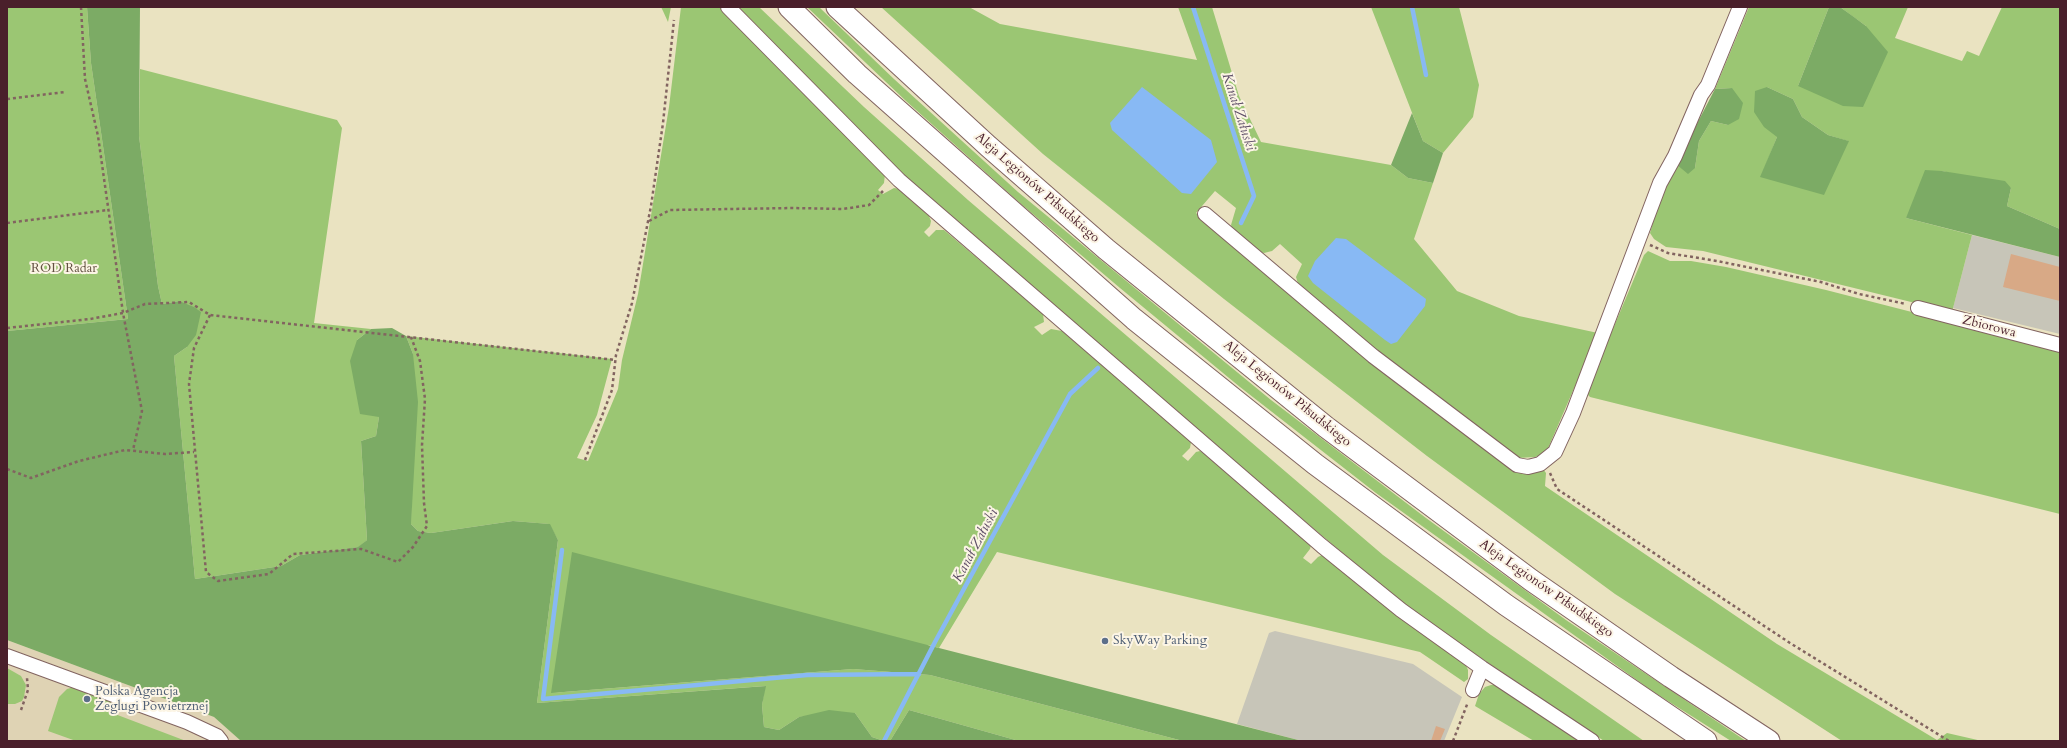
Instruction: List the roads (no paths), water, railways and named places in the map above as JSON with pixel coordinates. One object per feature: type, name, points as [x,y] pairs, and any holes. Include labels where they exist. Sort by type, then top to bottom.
[{"type":"highway","points":[[789,7],[857,74],[1134,319],[1296,449],[1506,605],[1706,741]]},
{"type":"highway","name":"Aleja Legionów Piłsudskiego","points":[[837,7],[982,141],[1100,244],[1326,426],[1532,580],[1671,677],[1769,741]]},
{"type":"street","points":[[728,7],[904,185],[1322,546],[1401,610],[1482,668],[1592,741]]},
{"type":"street","points":[[1205,214],[1374,356],[1517,465],[1528,467],[1540,464],[1546,460],[1558,447],[1573,413],[1660,183],[1675,156],[1701,95],[1708,85],[1740,7]]},
{"type":"street","name":"Zbiorowa","points":[[1918,308],[2060,345]]},
{"type":"street","points":[[7,656],[187,722],[217,736],[221,741]]},
{"type":"street","points":[[1473,690],[1482,668]]},
{"type":"water","points":[[1142,87],[1211,140],[1217,162],[1191,194],[1182,193],[1112,130],[1110,123]]},
{"type":"water","points":[[1336,238],[1346,239],[1426,299],[1425,306],[1397,342],[1391,344],[1385,340],[1313,283],[1308,276],[1315,261]]},
{"type":"waterway","name":"Kanał Załuski","points":[[1193,7],[1254,196],[1241,223]]},
{"type":"waterway","points":[[1412,7],[1426,75]]},
{"type":"waterway","name":"Kanał Załuski","points":[[884,741],[935,642],[1070,394],[1098,368]]},
{"type":"waterway","points":[[562,550],[543,699],[807,675],[919,674]]},
{"type":"place","name":"SkyWay Parking","points":[[1105,641]]},
{"type":"place","name":"Polska Agencja Żeglugi Powietrznej","points":[[87,699]]},
{"type":"park label","name":"ROD Radar","points":[[64,269]]}]
